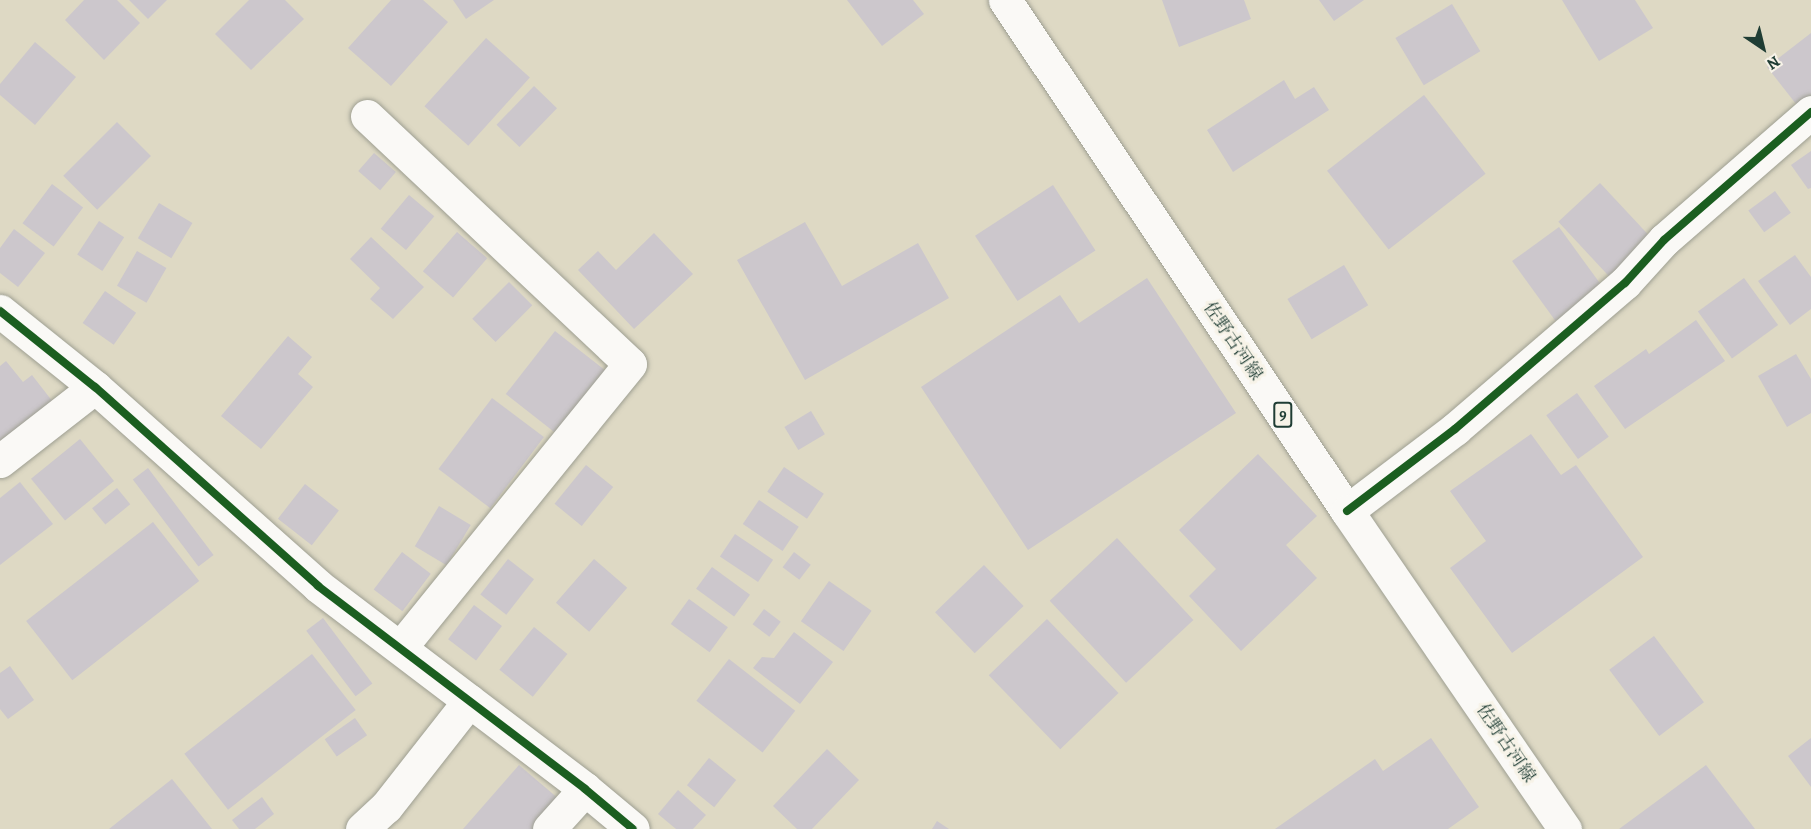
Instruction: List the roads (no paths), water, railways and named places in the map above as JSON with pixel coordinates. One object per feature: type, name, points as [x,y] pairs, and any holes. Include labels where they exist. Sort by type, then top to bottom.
[{"type":"street","name":"佐野古河線","points":[[1005,0],[1347,511],[1565,829]]},
{"type":"street","points":[[1347,511],[1455,429],[1607,298],[1664,240],[1811,112]]},
{"type":"street","points":[[367,117],[630,364],[400,648]]},
{"type":"street","points":[[0,311],[95,387],[318,586],[585,789],[633,829]]},
{"type":"street","points":[[0,461],[95,387]]},
{"type":"street","points":[[362,829],[386,807],[470,701]]},
{"type":"street","points":[[549,829],[585,789]]}]
